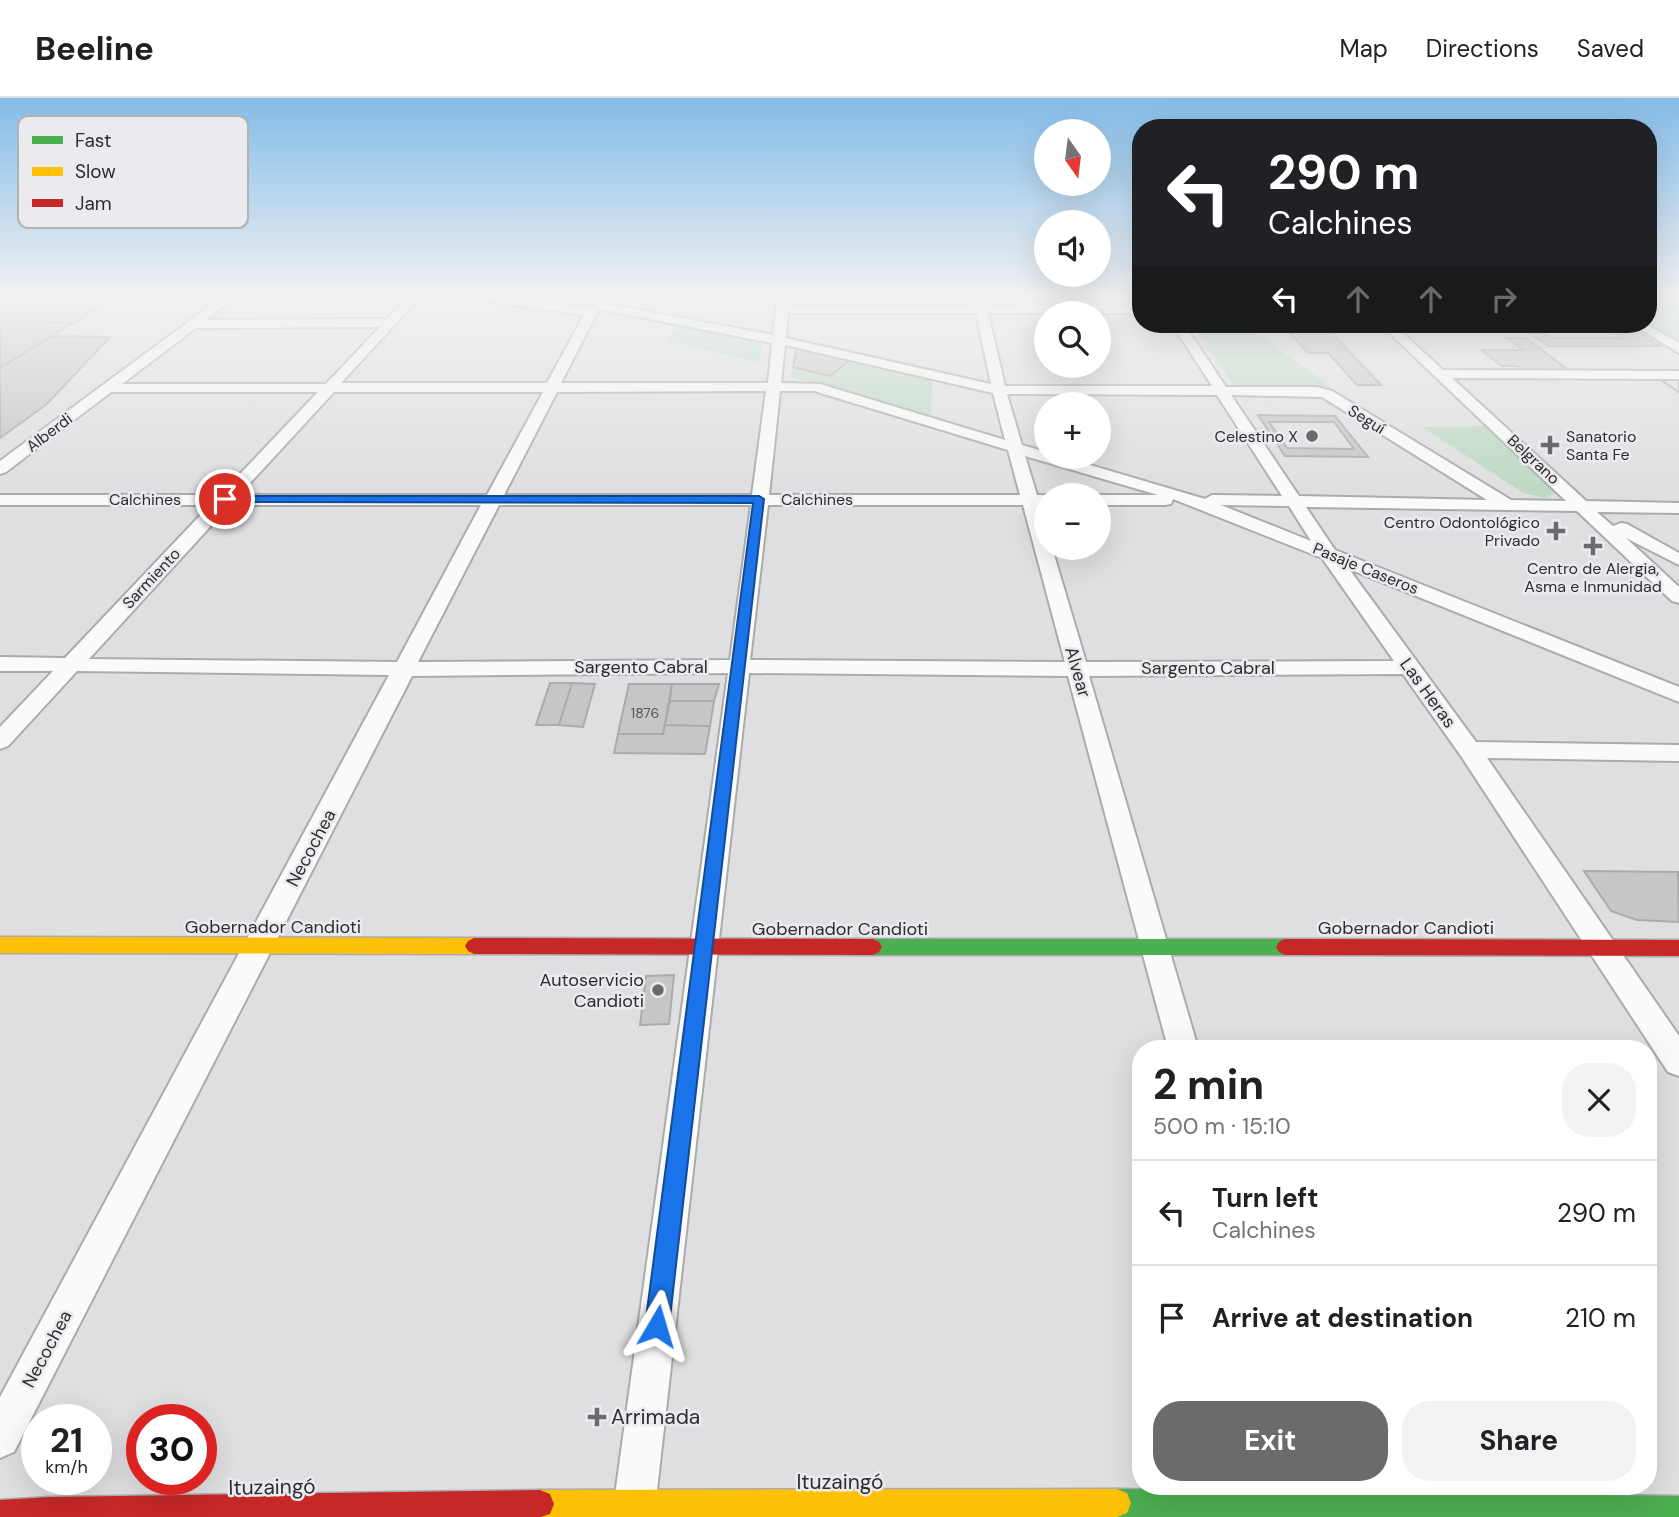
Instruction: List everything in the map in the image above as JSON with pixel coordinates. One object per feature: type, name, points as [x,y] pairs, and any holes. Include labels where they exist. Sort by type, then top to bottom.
[{"type":"street","name":"Alberdi","points":[[0,469],[146,360]]},
{"type":"street","name":"Sarmiento","points":[[0,741],[355,360]]},
{"type":"street","name":"Necochea","points":[[0,1438],[567,360]]},
{"type":"street","points":[[634,1510],[776,360]]},
{"type":"street","name":"Seguí","points":[[867,360],[999,390],[1317,390],[1509,506]]},
{"type":"street","name":"Alvear","points":[[993,360],[1015,447],[1034,491]]},
{"type":"street","name":"Las Heras","points":[[1203,360],[1327,552],[1469,750],[1679,1062]]},
{"type":"street","name":"Belgrano","points":[[1426,360],[1587,508],[1679,597]]},
{"type":"street","points":[[1441,374],[1679,375]]},
{"type":"street","points":[[109,388],[774,387]]},
{"type":"street","name":"Pasaje Caseros","points":[[774,387],[815,387],[1034,453]]},
{"type":"street","name":"Pasaje Caseros","points":[[1088,469],[1193,500],[1679,695]]},
{"type":"street","name":"Calchines","points":[[0,500],[1034,500]]},
{"type":"street","points":[[1111,500],[1679,508]]},
{"type":"street","points":[[1587,508],[1679,560]]},
{"type":"street","name":"Alvear","points":[[1052,560],[1077,669],[1181,1040]]},
{"type":"street","name":"Sargento Cabral","points":[[0,664],[405,668],[1408,667]]},
{"type":"street","points":[[1469,750],[1679,753]]},
{"type":"street","name":"Gobernador Candioti","points":[[0,945],[1679,948]]},
{"type":"street","name":"Ituzaingó","points":[[0,1514],[49,1511],[634,1510],[1305,1502],[1389,1508],[1679,1510]]},
{"type":"green space","points":[[794,360],[855,360],[932,379],[931,416],[791,377]]},
{"type":"green space","points":[[1217,360],[1294,360],[1330,386],[1235,386]]},
{"type":"green space","points":[[1486,426],[1556,493],[1546,498],[1523,493],[1422,427]]},
{"type":"building","points":[[0,360],[13,360],[0,368]]},
{"type":"building","points":[[12,360],[88,360],[47,404],[0,438],[0,368]]},
{"type":"building","points":[[794,360],[850,360],[830,376],[793,367]]},
{"type":"building","points":[[1335,360],[1358,360],[1381,385],[1357,385]]},
{"type":"building","points":[[1494,360],[1556,360],[1570,371],[1523,370],[1518,366],[1501,366]]},
{"type":"building","points":[[1659,379],[1679,380],[1679,392]]},
{"type":"building","points":[[1659,379],[1679,380],[1679,392]]},
{"type":"building","name":"Celestino X","points":[[1258,415],[1335,416],[1368,457],[1285,456]]},
{"type":"building","points":[[1269,422],[1334,422],[1354,449],[1287,448]]},
{"type":"building","points":[[550,683],[572,683],[559,725],[536,725]]},
{"type":"building","points":[[572,683],[595,684],[583,727],[559,725]]},
{"type":"building","points":[[629,684],[672,684],[663,734],[618,734]]},
{"type":"building","points":[[672,684],[719,684],[714,701],[670,701]]},
{"type":"building","points":[[670,701],[714,701],[710,726],[665,725]]},
{"type":"building","points":[[665,725],[710,726],[705,754],[614,753],[618,734],[663,734]]},
{"type":"building","points":[[1584,871],[1678,872],[1679,922],[1637,920],[1611,911]]},
{"type":"building","points":[[674,975],[669,1024],[640,1025],[646,976]]},
{"type":"traffic: fast","points":[[873,947],[1285,947]]},
{"type":"traffic: fast","points":[[1117,1503],[1679,1510]]},
{"type":"traffic: slow","points":[[0,945],[474,946]]},
{"type":"traffic: slow","points":[[540,1504],[1117,1503]]},
{"type":"traffic: jam","points":[[474,946],[873,947]]},
{"type":"traffic: jam","points":[[1285,947],[1679,948]]},
{"type":"traffic: jam","points":[[0,1514],[540,1504]]},
{"type":"place","name":"Celestino X","points":[[1312,436]]},
{"type":"place","name":"Sanatorio Santa Fe","points":[[1550,445]]},
{"type":"place","name":"Centro Odontológico Privado","points":[[1556,531]]},
{"type":"place","name":"Centro de Alergia, Asma e Inmunidad","points":[[1593,546]]},
{"type":"place","name":"Autoservicio Candioti","points":[[658,990]]},
{"type":"place","name":"Arrimada","points":[[597,1417]]},
{"type":"route","points":[[225,499],[759,499],[657,1326]]}]
